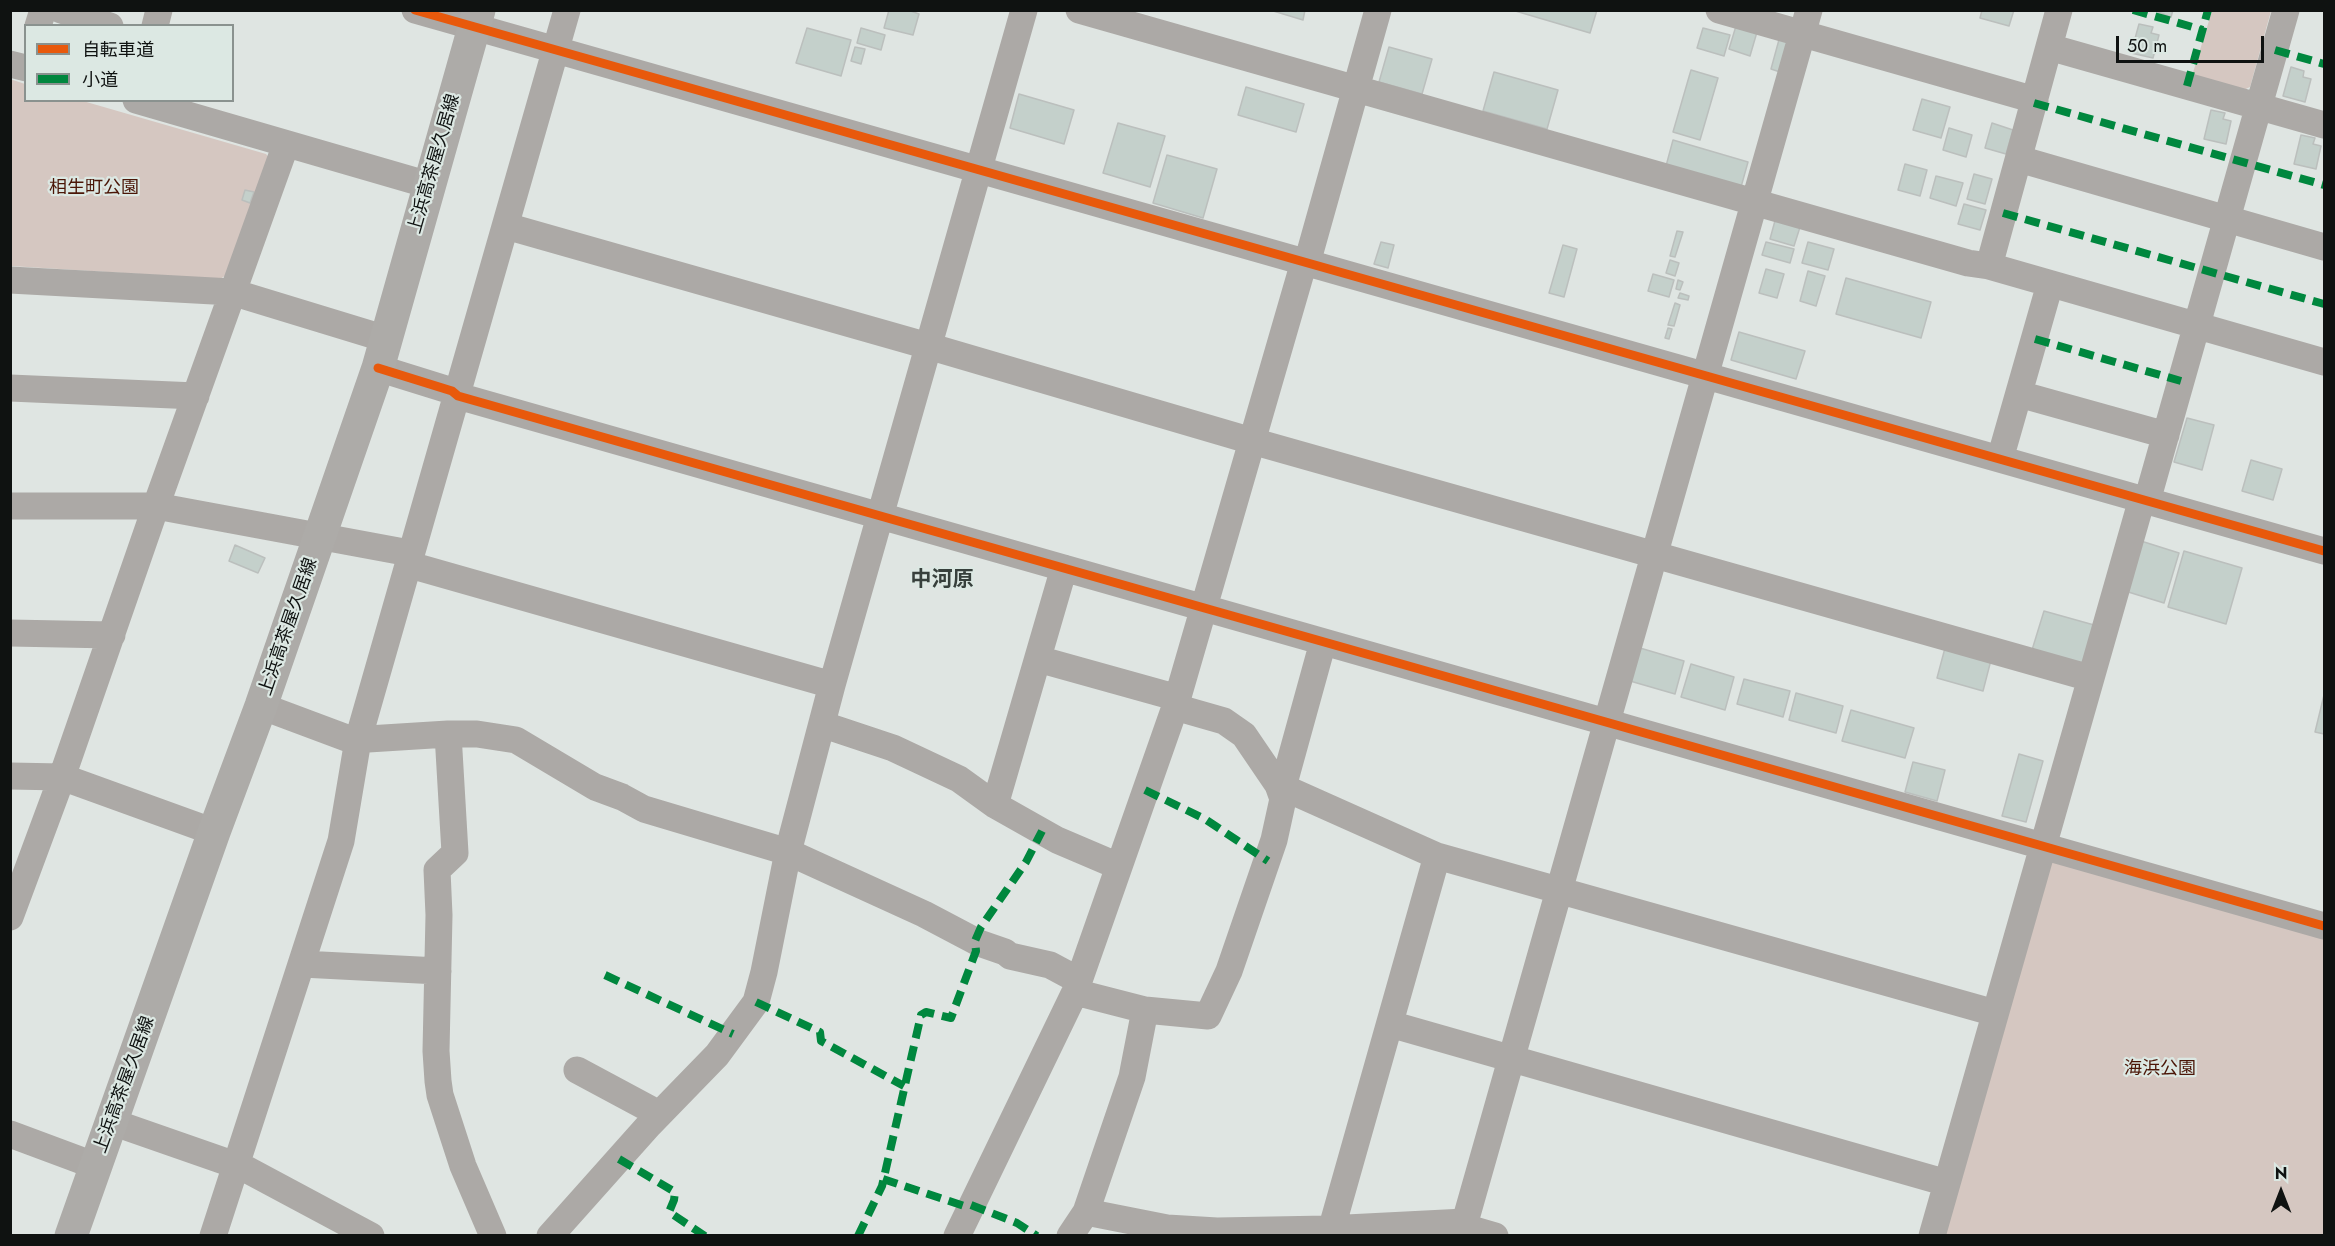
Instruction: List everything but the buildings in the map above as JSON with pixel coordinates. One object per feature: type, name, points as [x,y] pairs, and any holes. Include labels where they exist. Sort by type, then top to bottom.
[{"type":"main road","name":"上浜高茶屋久居線","points":[[71,1236],[261,706],[382,353],[477,19]]},
{"type":"street","points":[[61,10],[104,24]]},
{"type":"street","points":[[415,10],[477,19],[556,50],[2325,551]]},
{"type":"street","points":[[213,1236],[341,841],[358,740],[410,565],[567,10]]},
{"type":"street","points":[[550,1236],[659,1114],[717,1054],[756,1002],[788,852],[832,685],[1023,10]]},
{"type":"street","points":[[1079,10],[2325,362]]},
{"type":"street","points":[[957,1236],[1076,986],[1177,703],[1378,10]]},
{"type":"street","points":[[1719,10],[1805,22],[2035,100]]},
{"type":"street","points":[[1989,266],[2059,10]]},
{"type":"street","points":[[1932,1236],[2090,678],[2166,435],[2286,10]]},
{"type":"street","points":[[1464,1228],[1805,22]]},
{"type":"street","points":[[2049,47],[2325,125]]},
{"type":"street","points":[[143,102],[429,185]]},
{"type":"street","points":[[10,917],[62,777],[286,144]]},
{"type":"street","points":[[2019,159],[2325,247]]},
{"type":"street","points":[[506,226],[1252,441],[2090,678]]},
{"type":"street","points":[[10,280],[232,292],[382,353],[458,396],[2325,926]]},
{"type":"street","points":[[2000,459],[2050,284]]},
{"type":"street","points":[[10,388],[196,396]]},
{"type":"street","points":[[2019,394],[2166,435]]},
{"type":"street","points":[[10,506],[156,506],[404,552],[410,565],[832,685]]},
{"type":"street","points":[[996,805],[1064,568]]},
{"type":"street","points":[[10,633],[112,635]]},
{"type":"street","points":[[1280,786],[1323,642]]},
{"type":"street","points":[[261,706],[352,740],[477,734],[516,740],[595,787],[622,797],[644,809],[788,852],[924,914],[979,943],[1010,956],[1050,965],[1076,986],[1145,1010],[1208,1016],[1229,971],[1274,840],[1283,799],[1280,786],[1244,735],[1224,721],[1177,703],[1038,659]]},
{"type":"street","points":[[823,721],[827,726],[893,748],[949,774],[996,805],[1057,840],[1118,866]]},
{"type":"street","points":[[448,734],[455,853],[436,870],[439,915],[436,1051],[440,1095],[463,1166],[493,1236]]},
{"type":"street","points":[[10,776],[62,777],[214,832]]},
{"type":"street","points":[[1280,786],[1437,856],[1995,1013]]},
{"type":"street","points":[[1332,1227],[1437,856]]},
{"type":"street","points":[[302,964],[438,971]]},
{"type":"street","points":[[1070,1236],[1086,1212],[1132,1077],[1145,1010]]},
{"type":"street","points":[[1390,1024],[1947,1183]]},
{"type":"street","points":[[577,1070],[659,1114]]},
{"type":"street","points":[[112,1122],[244,1168],[371,1236]]},
{"type":"street","points":[[10,1134],[96,1166]]},
{"type":"street","points":[[1086,1212],[1167,1228],[1216,1231],[1332,1227],[1464,1228],[1494,1236]]},
{"type":"green space","points":[[2212,11],[2271,11],[2250,87],[2237,93],[2191,79]]},
{"type":"green space","name":"相生町公園","points":[[10,79],[24,84],[24,102],[86,102],[266,154],[270,159],[228,274],[220,279],[11,266]]},
{"type":"green space","name":"海浜公園","points":[[2050,856],[2324,933],[2324,1235],[1943,1236]]},
{"type":"marked path","points":[[2133,10],[2203,30]]},
{"type":"marked path","points":[[2187,86],[2208,10]]},
{"type":"marked path","points":[[2275,50],[2324,64]]},
{"type":"marked path","points":[[2034,103],[2324,185]]},
{"type":"marked path","points":[[2003,213],[2324,304]]},
{"type":"marked path","points":[[2035,339],[2181,381]]},
{"type":"marked path","points":[[1145,790],[1205,819],[1268,861]]},
{"type":"marked path","points":[[858,1236],[882,1186],[921,1015],[926,1012],[951,1018],[976,951],[975,941],[981,927],[1026,862],[1042,831]]},
{"type":"marked path","points":[[605,975],[733,1034]]},
{"type":"marked path","points":[[756,1002],[820,1032],[821,1041],[904,1086]]},
{"type":"marked path","points":[[619,1159],[675,1192],[669,1212],[705,1236]]},
{"type":"marked path","points":[[883,1179],[970,1208]]},
{"type":"marked path","points":[[971,1205],[1017,1223],[1037,1236]]},
{"type":"cycle path","points":[[415,10],[2324,551]]},
{"type":"cycle path","points":[[378,368],[452,391],[458,396],[2324,926]]},
{"type":"district","name":"中河原","points":[[942,581]]}]
